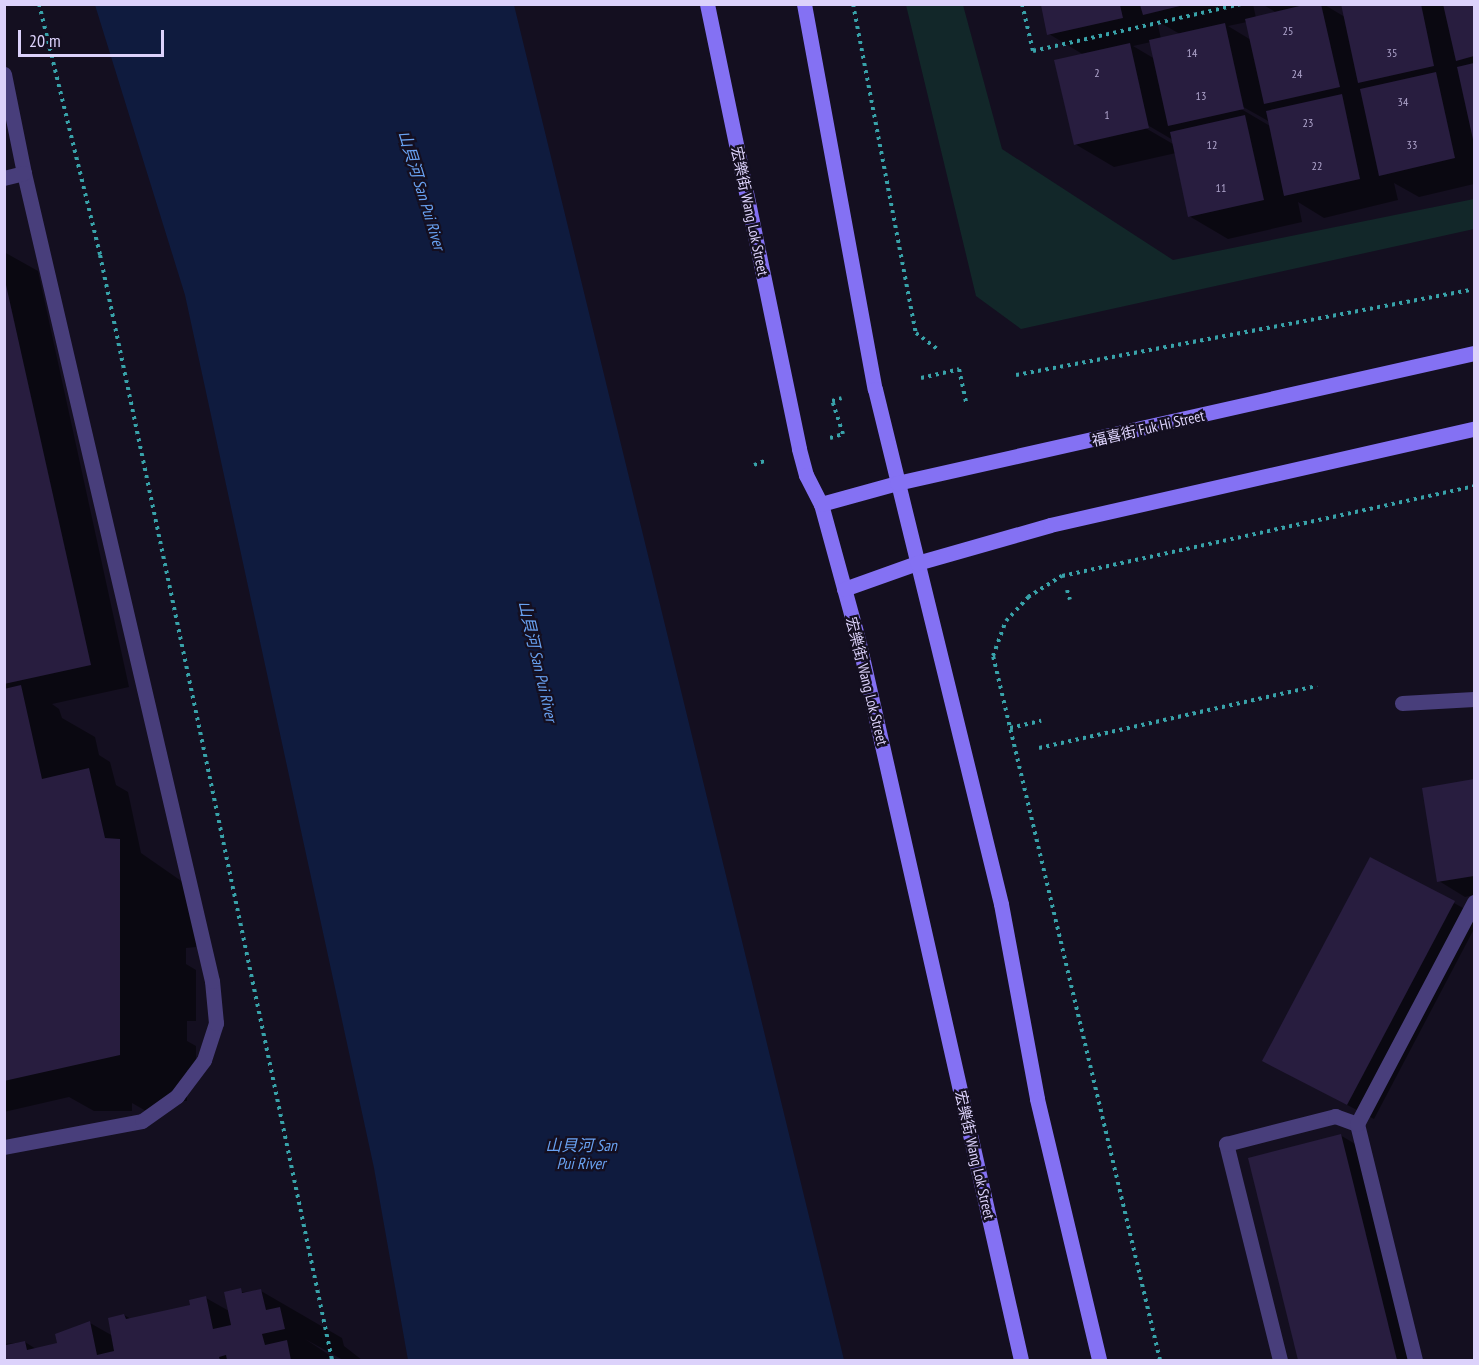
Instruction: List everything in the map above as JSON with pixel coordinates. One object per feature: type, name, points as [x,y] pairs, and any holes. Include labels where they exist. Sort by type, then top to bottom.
[{"type":"main road","name":"宏樂街 Wang Lok Street","points":[[707,4],[799,449],[806,475],[821,504],[844,589],[925,926],[1021,1360]]},
{"type":"main road","points":[[804,4],[875,389],[1001,904],[1037,1099],[1099,1360]]},
{"type":"main road","name":"福喜街 Fuk Hi Street","points":[[821,504],[897,483],[1474,353]]},
{"type":"main road","points":[[844,589],[917,563],[1058,523],[1474,429]]},
{"type":"street","points":[[4,74],[8,104],[212,981],[216,1023],[204,1060],[177,1096],[142,1121],[4,1147]]},
{"type":"street","points":[[4,178],[24,173]]},
{"type":"street","points":[[1402,703],[1474,699]]},
{"type":"street","points":[[1415,1360],[1357,1124],[1474,902]]},
{"type":"street","points":[[1280,1360],[1226,1144],[1335,1116],[1357,1124]]},
{"type":"path","points":[[39,4],[100,255],[332,1360]]},
{"type":"path","points":[[853,4],[916,333],[937,349]]},
{"type":"path","points":[[1022,4],[1033,51],[1241,4]]},
{"type":"path","points":[[1016,375],[1474,289]]},
{"type":"path","points":[[921,378],[959,369],[966,402]]},
{"type":"path","points":[[828,439],[843,434],[832,401],[842,398]]},
{"type":"path","points":[[754,465],[768,460]]},
{"type":"path","points":[[1160,1360],[993,656],[1006,621],[1046,584],[1080,570],[1474,486]]},
{"type":"path","points":[[1067,590],[1070,600]]},
{"type":"path","points":[[1039,748],[1317,686]]},
{"type":"path","points":[[1010,728],[1041,721]]},
{"type":"green space","points":[[906,5],[963,5],[1002,149],[1173,260],[1474,199],[1474,229],[1021,329],[976,296]]},
{"type":"water","name":"山貝河 San Pui River","points":[[95,5],[514,5],[844,1360],[408,1360],[374,1168],[185,295]]},
{"type":"building","points":[[1308,4],[1321,4],[1340,87],[1264,104],[1245,19]]},
{"type":"building","points":[[1341,4],[1421,4],[1434,66],[1358,83]]},
{"type":"building","points":[[1443,4],[1474,4],[1474,56],[1456,61]]},
{"type":"building","points":[[1041,5],[1120,5],[1123,18],[1047,35]]},
{"type":"building","points":[[1140,5],[1184,5],[1143,15]]},
{"type":"building","points":[[1225,23],[1244,109],[1168,126],[1149,40]]},
{"type":"building","points":[[1130,43],[1149,128],[1074,145],[1054,60]]},
{"type":"building","points":[[1474,63],[1474,144],[1457,67]]},
{"type":"building","points":[[1436,72],[1455,158],[1379,176],[1360,89]]},
{"type":"building","points":[[1342,94],[1360,179],[1284,196],[1266,111]]},
{"type":"building","points":[[1245,115],[1264,200],[1188,217],[1170,132]]},
{"type":"building","points":[[4,276],[91,665],[4,684]]},
{"type":"building","points":[[21,685],[42,779],[89,768],[105,838],[120,839],[120,1055],[4,1081],[4,689]]},
{"type":"building","points":[[1474,779],[1474,876],[1437,882],[1422,788]]},
{"type":"building","points":[[1370,857],[1455,901],[1347,1105],[1262,1061]]},
{"type":"building","points":[[1341,1134],[1397,1360],[1298,1360],[1248,1158]]},
{"type":"building","points":[[241,1288],[242,1293],[261,1289],[266,1310],[280,1307],[285,1329],[262,1334],[265,1345],[287,1340],[291,1360],[227,1360],[226,1355],[219,1357],[220,1360],[4,1360],[4,1341],[6,1345],[25,1341],[27,1350],[57,1343],[55,1334],[90,1321],[97,1355],[114,1351],[108,1318],[124,1314],[126,1319],[190,1305],[189,1300],[206,1296],[213,1329],[231,1325],[224,1292]]}]
